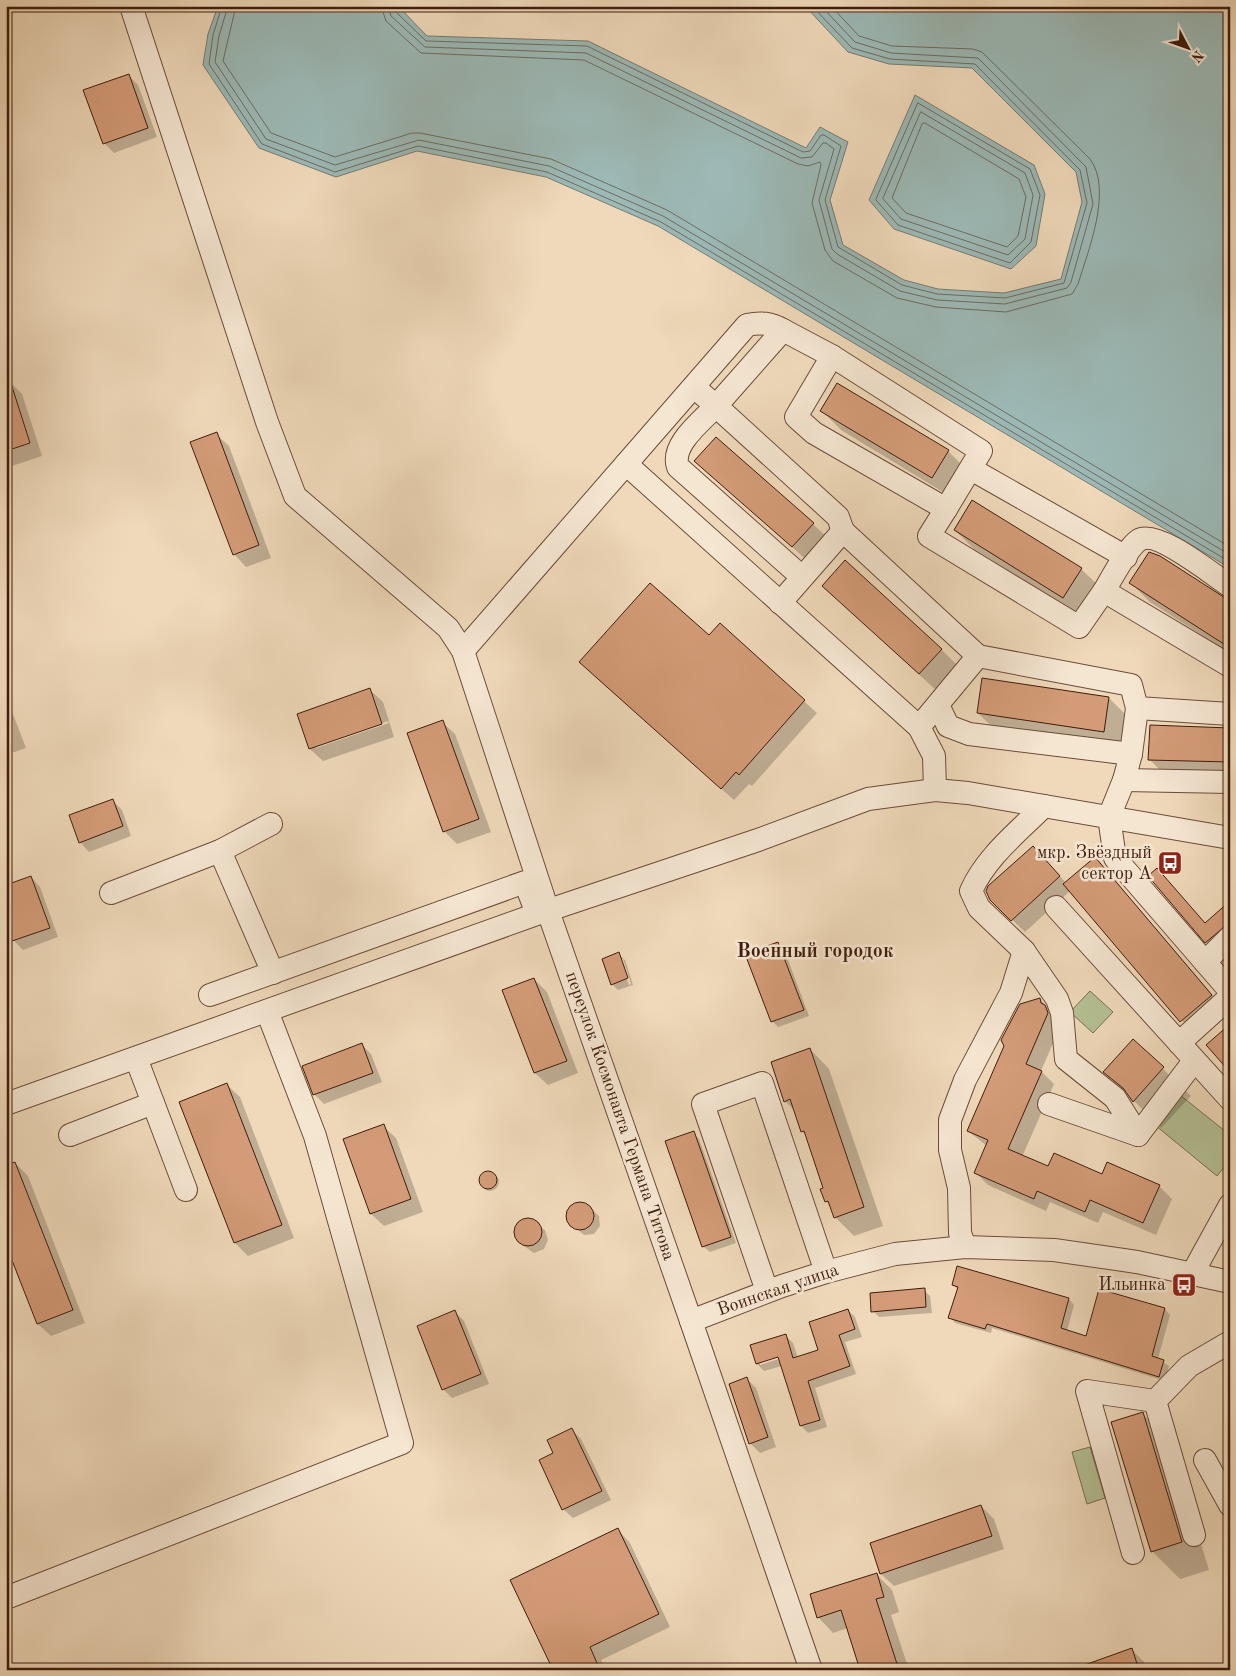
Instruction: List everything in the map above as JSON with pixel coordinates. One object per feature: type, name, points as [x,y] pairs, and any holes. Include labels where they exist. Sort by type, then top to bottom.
[{"type":"street","points":[[130,6],[268,422],[295,496],[448,628],[463,652],[543,913]]},
{"type":"street","points":[[463,652],[747,326],[766,323],[832,356],[981,452],[929,536],[1079,627],[1126,557],[1140,540],[1156,539],[1230,586]]},
{"type":"street","points":[[783,330],[681,446],[675,460],[678,467],[802,577]]},
{"type":"street","points":[[832,356],[796,417],[802,425],[946,509]]},
{"type":"street","points":[[694,386],[838,517],[843,531],[978,656],[1131,685],[1137,708],[1131,754],[1124,780],[1109,817],[1115,858],[1230,991]]},
{"type":"street","points":[[626,464],[919,727],[934,756],[935,790]]},
{"type":"street","points":[[971,469],[1126,557]]},
{"type":"street","points":[[780,603],[843,531]]},
{"type":"street","points":[[1104,591],[1230,666]]},
{"type":"street","points":[[919,727],[978,656]]},
{"type":"street","points":[[938,705],[948,726],[969,734],[1131,754]]},
{"type":"street","points":[[1137,708],[1230,714]]},
{"type":"street","points":[[1124,780],[1230,782]]},
{"type":"street","points":[[6,1104],[543,913],[758,840],[868,799],[935,790],[968,793],[1230,838]]},
{"type":"street","points":[[1044,806],[995,855],[978,876],[971,891],[979,908],[1024,951],[1057,998],[1062,1013],[1066,1059],[1115,1098],[1138,1135]]},
{"type":"street","points":[[111,893],[220,851],[271,824]]},
{"type":"street","points":[[220,851],[272,973]]},
{"type":"street","points":[[210,994],[525,882],[543,913]]},
{"type":"street","points":[[1056,907],[1230,1099]]},
{"type":"street","name":"переулок Космонавта Германа Титова","points":[[543,913],[691,1321]]},
{"type":"street","points":[[1205,962],[1230,937]]},
{"type":"street","points":[[965,1247],[960,1232],[959,1188],[950,1150],[950,1120],[965,1080],[1011,992],[1021,967],[1024,951]]},
{"type":"street","points":[[1179,1043],[1230,997]]},
{"type":"street","points":[[6,1598],[402,1443],[315,1136],[267,1011]]},
{"type":"street","points":[[136,1058],[186,1190]]},
{"type":"street","points":[[1138,1135],[1194,1061]]},
{"type":"street","points":[[767,1292],[703,1104],[762,1083],[826,1272]]},
{"type":"street","points":[[70,1135],[153,1103]]},
{"type":"street","points":[[1048,1104],[1138,1135]]},
{"type":"street","points":[[1191,1276],[1230,1204]]},
{"type":"street","name":"Воинская улица","points":[[691,1321],[826,1272],[895,1254],[965,1247],[1054,1250],[1137,1262],[1191,1276],[1230,1282]]},
{"type":"street","points":[[691,1321],[811,1670]]},
{"type":"street","points":[[1155,1401],[1189,1366],[1230,1342]]},
{"type":"street","points":[[1133,1553],[1087,1391],[1155,1401]]},
{"type":"street","points":[[1155,1401],[1194,1535]]},
{"type":"street","points":[[1205,1460],[1230,1505]]},
{"type":"green space","points":[[1090,991],[1113,1012],[1093,1033],[1070,1012]]},
{"type":"green space","points":[[1180,1095],[1230,1135],[1230,1160],[1217,1176],[1155,1125]]},
{"type":"green space","points":[[1090,1447],[1105,1498],[1087,1504],[1072,1452]]},
{"type":"water","points":[[218,6],[398,6],[427,36],[588,41],[806,148],[820,127],[848,142],[830,200],[843,245],[904,280],[938,289],[1004,293],[1061,279],[1082,202],[1076,172],[972,68],[889,64],[848,52],[805,6],[1230,6],[1230,568],[658,226],[546,177],[417,151],[336,177],[259,148],[203,65],[208,34]]},
{"type":"water","points":[[915,95],[1034,165],[1045,194],[1036,246],[1011,269],[894,229],[869,200]]},
{"type":"building","points":[[129,74],[148,128],[103,144],[83,90]]},
{"type":"building","points":[[9,377],[30,443],[6,451],[6,378]]},
{"type":"building","points":[[837,383],[949,450],[932,478],[820,411]]},
{"type":"building","points":[[217,432],[259,545],[233,555],[190,442]]},
{"type":"building","points":[[716,437],[814,523],[792,547],[694,461]]},
{"type":"building","points":[[972,500],[1082,568],[1063,598],[954,530]]},
{"type":"building","points":[[1149,552],[1160,556],[1230,601],[1230,648],[1129,583]]},
{"type":"building","points":[[845,560],[942,649],[919,674],[822,586]]},
{"type":"building","points":[[650,583],[709,635],[720,623],[805,700],[739,775],[736,772],[721,789],[579,662]]},
{"type":"building","points":[[982,678],[1109,697],[1104,732],[977,713]]},
{"type":"building","points":[[370,688],[382,724],[309,749],[297,714]]},
{"type":"building","points":[[443,720],[479,819],[443,832],[407,733]]},
{"type":"building","points":[[1150,725],[1230,728],[1230,762],[1148,760]]},
{"type":"building","points":[[113,799],[123,826],[79,843],[69,815]]},
{"type":"building","points":[[1033,846],[1060,876],[1011,921],[990,900],[986,891],[988,886]]},
{"type":"building","points":[[1095,857],[1212,995],[1180,1022],[1063,884]]},
{"type":"building","points":[[1157,868],[1205,923],[1230,901],[1230,922],[1205,943],[1148,876]]},
{"type":"building","points":[[31,876],[50,928],[12,941],[6,924],[6,885]]},
{"type":"building","points":[[778,942],[804,1010],[771,1022],[745,954]]},
{"type":"building","points":[[619,952],[628,978],[611,985],[602,959]]},
{"type":"building","points":[[534,978],[567,1061],[534,1073],[502,990]]},
{"type":"building","points":[[1040,998],[1048,1013],[1026,1064],[1042,1071],[1008,1149],[1048,1166],[1054,1153],[1102,1174],[1107,1162],[1160,1185],[1143,1223],[1090,1200],[1085,1212],[1037,1191],[1034,1199],[974,1173],[988,1140],[967,1131],[1004,1046],[1001,1040],[1020,1004]]},
{"type":"building","points":[[1230,1024],[1230,1072],[1206,1045]]},
{"type":"building","points":[[1133,1039],[1164,1067],[1133,1102],[1123,1088],[1103,1072]]},
{"type":"building","points":[[362,1043],[373,1073],[313,1095],[302,1066]]},
{"type":"building","points":[[810,1048],[864,1207],[834,1218],[828,1201],[825,1202],[820,1189],[823,1188],[804,1131],[801,1132],[790,1099],[784,1102],[771,1062]]},
{"type":"building","points":[[227,1083],[282,1225],[234,1243],[179,1102]]},
{"type":"building","points":[[384,1124],[411,1199],[370,1214],[343,1139]]},
{"type":"building","points":[[694,1131],[731,1237],[702,1247],[665,1141]]},
{"type":"building","points":[[15,1162],[73,1310],[37,1324],[6,1245],[6,1165]]},
{"type":"building","points":[[488,1171],[494,1174],[497,1180],[494,1186],[488,1189],[482,1186],[479,1180],[482,1174]]},
{"type":"building","points":[[580,1202],[590,1206],[594,1216],[590,1226],[580,1230],[570,1226],[566,1216],[570,1206]]},
{"type":"building","points":[[528,1218],[538,1222],[542,1232],[538,1242],[528,1246],[518,1242],[514,1232],[518,1222]]},
{"type":"building","points":[[957,1266],[1069,1298],[1061,1328],[1086,1336],[1099,1289],[1165,1308],[1152,1356],[1164,1360],[1159,1377],[987,1324],[985,1329],[948,1318],[958,1287],[952,1285]]},
{"type":"building","points":[[925,1288],[926,1307],[871,1312],[870,1293]]},
{"type":"building","points":[[848,1309],[855,1329],[839,1335],[850,1366],[808,1381],[820,1420],[800,1426],[778,1357],[756,1364],[750,1345],[786,1334],[793,1358],[818,1350],[809,1322]]},
{"type":"building","points":[[455,1310],[481,1374],[442,1390],[417,1326]]},
{"type":"building","points":[[747,1377],[768,1437],[749,1444],[729,1384]]},
{"type":"building","points":[[1143,1412],[1182,1542],[1151,1552],[1111,1422]]},
{"type":"building","points":[[572,1428],[602,1491],[562,1510],[539,1460],[553,1453],[547,1440]]},
{"type":"building","points":[[981,1505],[992,1536],[880,1574],[870,1543]]},
{"type":"building","points":[[618,1528],[659,1614],[590,1647],[600,1670],[553,1670],[510,1580]]},
{"type":"building","points":[[877,1573],[884,1597],[876,1599],[899,1670],[860,1670],[841,1610],[817,1618],[810,1594]]},
{"type":"building","points":[[1132,1648],[1139,1670],[1076,1670],[1076,1668]]},
{"type":"place","name":"мкр. Звёздный сектор А","points":[[1170,863]]},
{"type":"place","name":"Ильинка","points":[[1184,1285]]},
{"type":"district","name":"Военный городок","points":[[815,952]]}]
